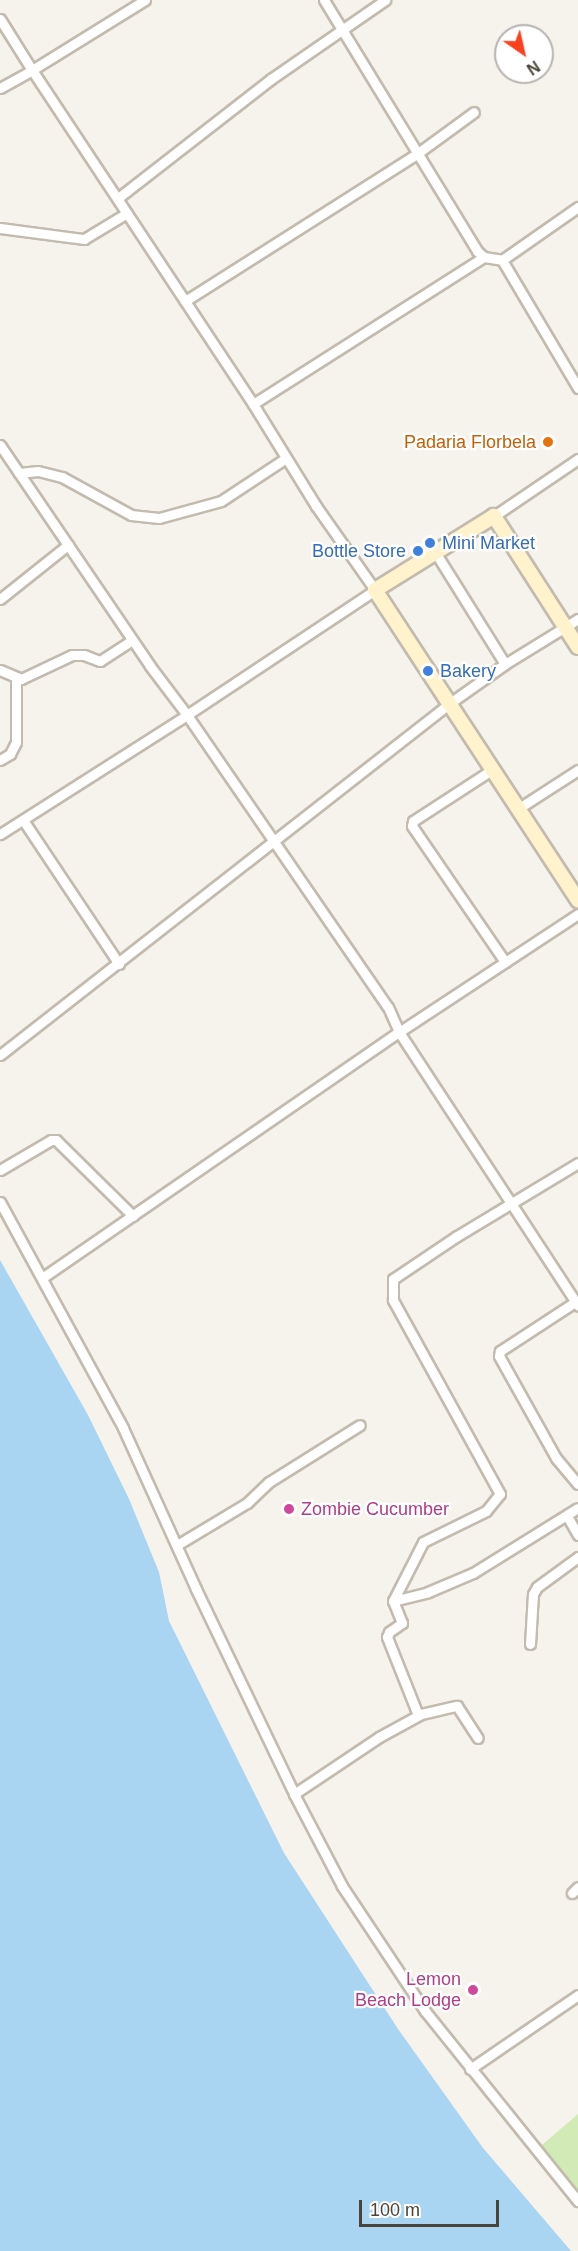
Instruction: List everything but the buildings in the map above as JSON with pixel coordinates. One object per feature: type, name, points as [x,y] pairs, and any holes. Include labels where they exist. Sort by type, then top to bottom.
[{"type":"main road","points":[[578,647],[494,516],[375,590],[578,900]]},
{"type":"street","points":[[0,88],[145,0]]},
{"type":"street","points":[[324,0],[484,257]]},
{"type":"street","points":[[118,198],[262,86],[385,0]]},
{"type":"street","points":[[0,19],[253,404],[286,458],[375,590],[187,715],[0,834]]},
{"type":"street","points":[[185,301],[418,153],[474,112]]},
{"type":"street","points":[[253,404],[484,257],[502,260],[578,207]]},
{"type":"street","points":[[0,228],[84,239],[127,213]]},
{"type":"street","points":[[502,260],[578,388]]},
{"type":"street","points":[[0,445],[132,640],[187,715],[388,1007],[399,1032],[577,1304],[500,1351],[500,1356],[556,1458],[578,1484]]},
{"type":"street","points":[[19,473],[38,471],[62,477],[131,515],[159,518],[221,501],[286,458]]},
{"type":"street","points":[[494,516],[578,459]]},
{"type":"street","points":[[0,599],[68,545]]},
{"type":"street","points":[[435,552],[505,664]]},
{"type":"street","points":[[0,1055],[450,703],[505,664],[578,619]]},
{"type":"street","points":[[0,670],[16,678],[26,678],[72,655],[84,655],[100,661],[132,640]]},
{"type":"street","points":[[0,760],[10,754],[16,742],[16,678]]},
{"type":"street","points":[[493,769],[414,821],[412,826],[505,962]]},
{"type":"street","points":[[519,808],[578,770]]},
{"type":"street","points":[[23,819],[119,964]]},
{"type":"street","points":[[42,1278],[399,1032],[578,914]]},
{"type":"street","points":[[0,1170],[51,1140],[56,1140],[133,1216]]},
{"type":"street","points":[[418,1715],[387,1637],[389,1632],[402,1623],[393,1601],[423,1542],[486,1511],[500,1494],[393,1300],[393,1279],[457,1236],[578,1163]]},
{"type":"street","points":[[0,1202],[123,1428],[294,1794],[361,1917],[425,2011],[578,2201]]},
{"type":"street","points":[[177,1545],[247,1503],[269,1482],[360,1425]]},
{"type":"street","points":[[393,1601],[428,1592],[473,1574],[578,1508]]},
{"type":"street","points":[[567,1516],[578,1534]]},
{"type":"street","points":[[530,1644],[533,1594],[537,1587],[578,1557]]},
{"type":"street","points":[[294,1794],[379,1737],[418,1715],[457,1707],[478,1738]]},
{"type":"street","points":[[470,2069],[577,1998]]},
{"type":"green space","points":[[578,2114],[578,2192],[542,2145]]},
{"type":"water","points":[[0,1260],[88,1415],[129,1499],[159,1572],[169,1621],[284,1853],[398,2029],[483,2148],[571,2251],[0,2251]]},
{"type":"place","name":"Padaria Florbela","points":[[548,442]]},
{"type":"place","name":"Mini Market","points":[[430,543]]},
{"type":"place","name":"Bottle Store","points":[[418,551]]},
{"type":"place","name":"Bakery","points":[[428,671]]},
{"type":"place","name":"Zombie Cucumber","points":[[289,1509]]},
{"type":"place","name":"Lemon Beach Lodge","points":[[473,1990]]}]
